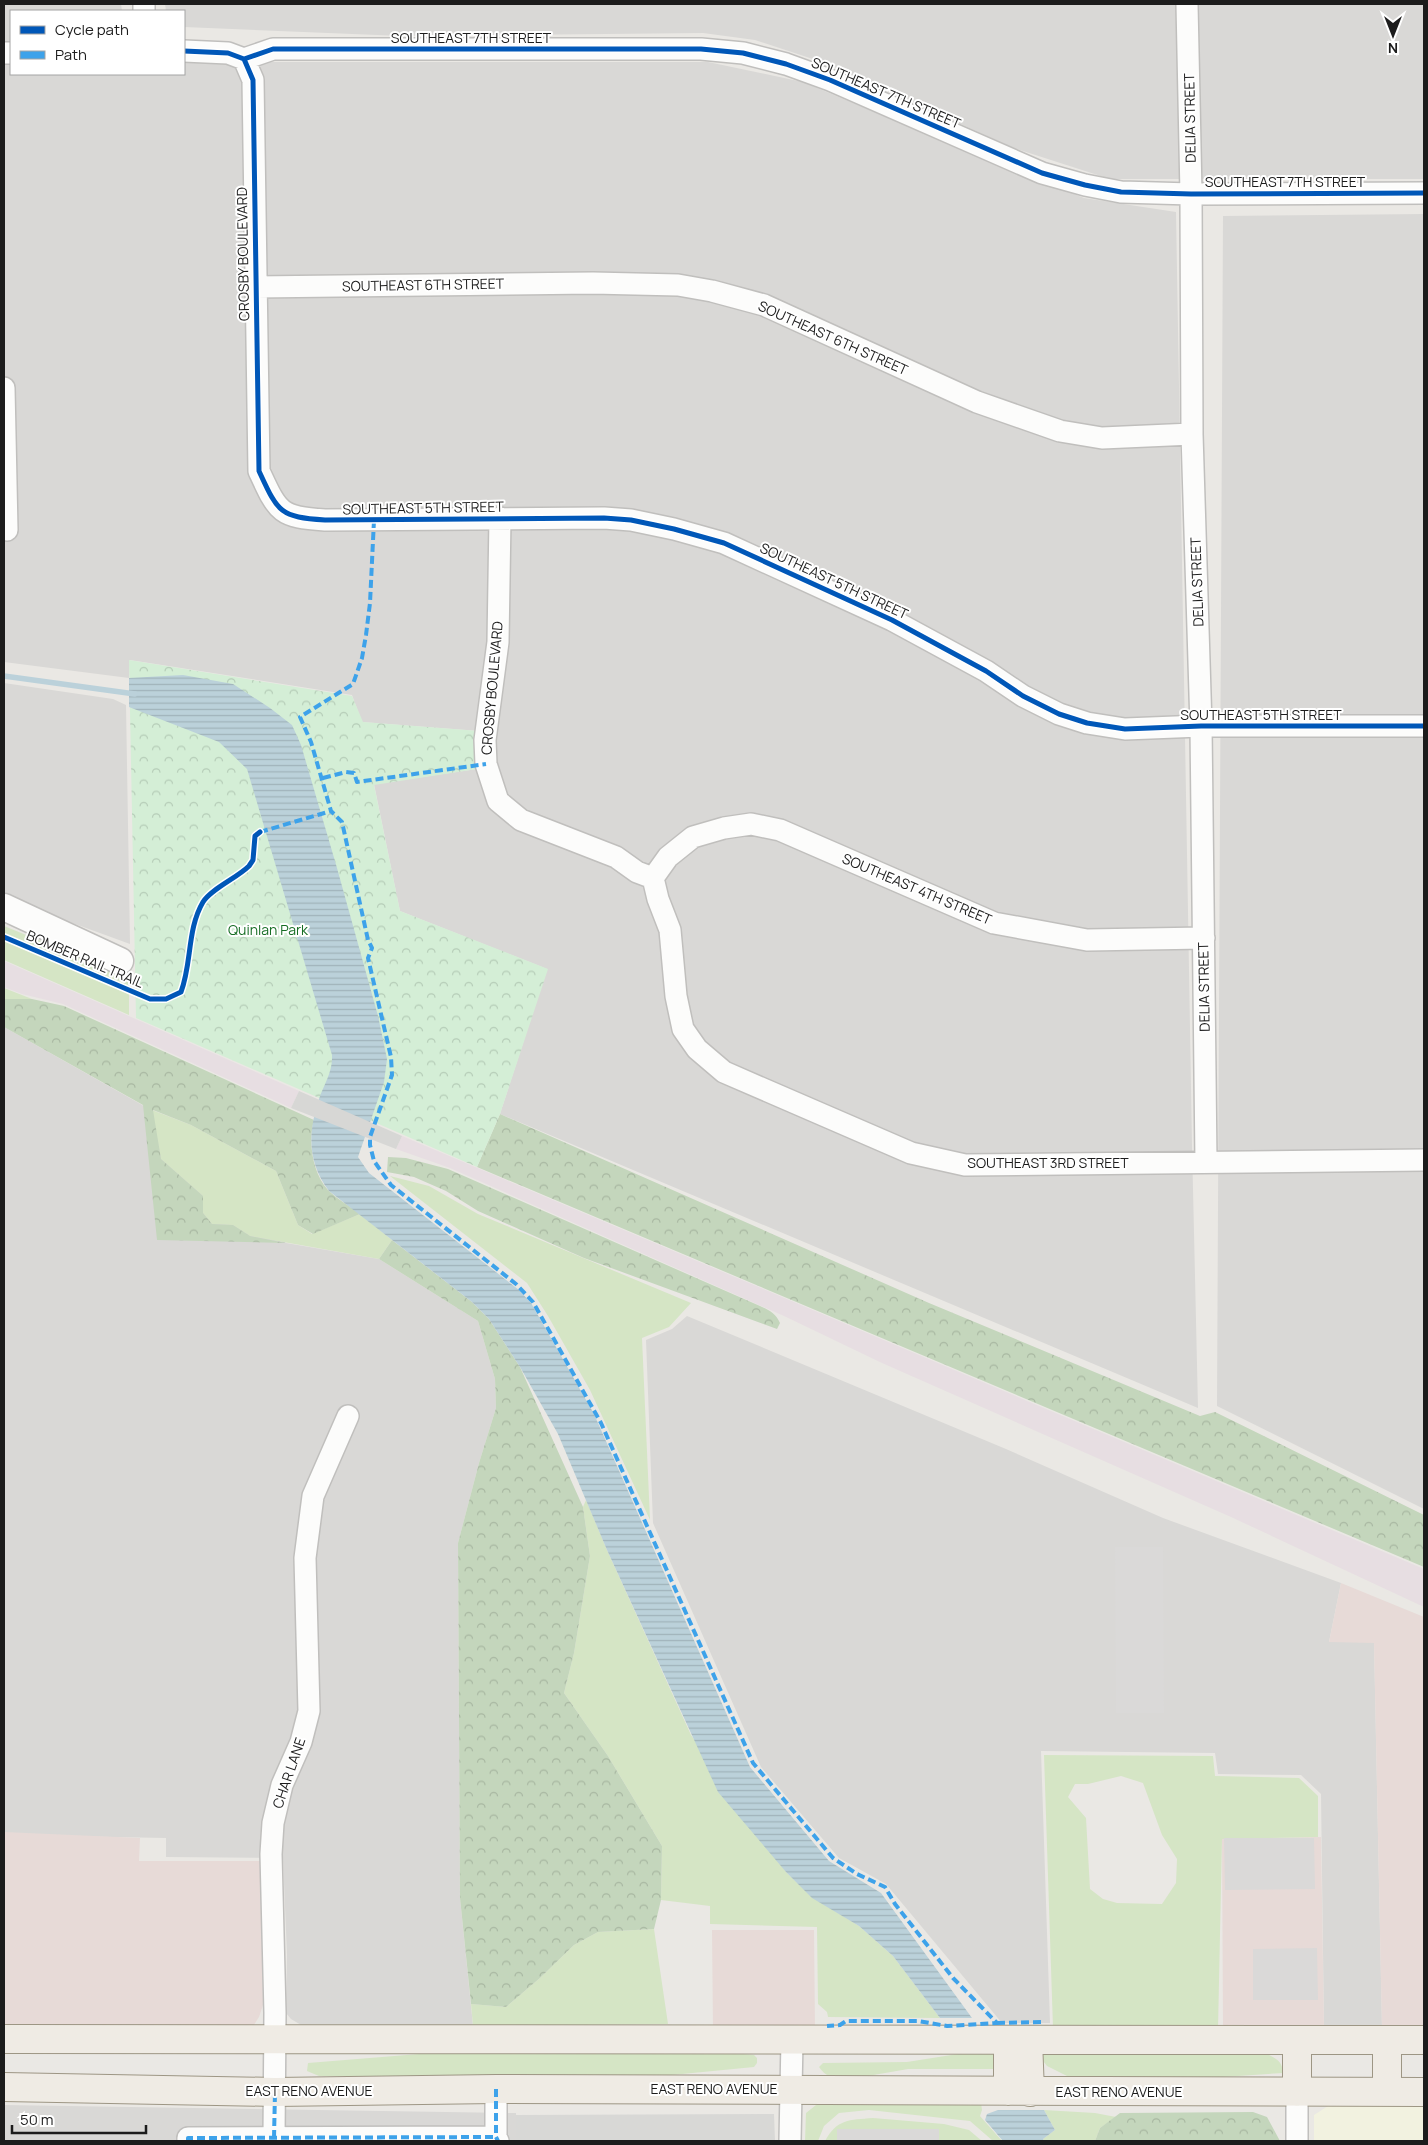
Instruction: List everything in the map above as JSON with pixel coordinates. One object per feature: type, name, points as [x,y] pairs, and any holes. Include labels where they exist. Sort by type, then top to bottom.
[{"type":"main road","points":[[4,2039],[1424,2040]]},
{"type":"main road","points":[[1018,2040],[1019,2091]]},
{"type":"main road","points":[[1297,2040],[1297,2092]]},
{"type":"main road","points":[[1387,2040],[1387,2092]]},
{"type":"main road","name":"EAST RENO AVENUE","points":[[4,2087],[275,2092],[496,2089],[1424,2092]]},
{"type":"street","name":"DELIA STREET","points":[[1187,4],[1191,194],[1192,434],[1201,726],[1206,1161]]},
{"type":"street","name":"SOUTHEAST 7TH STREET","points":[[244,60],[273,49],[701,49],[743,53],[786,64],[830,80],[1042,173],[1085,185],[1121,192],[1191,194],[1424,194]]},
{"type":"street","points":[[185,51],[228,53],[244,60]]},
{"type":"street","name":"CROSBY BOULEVARD","points":[[244,60],[253,80],[259,471],[278,508]]},
{"type":"street","name":"SOUTHEAST 6TH STREET","points":[[255,287],[593,283],[678,285],[712,291],[764,305],[977,402],[1060,432],[1102,438],[1192,434]]},
{"type":"street","points":[[4,388],[7,530]]},
{"type":"street","name":"SOUTHEAST 5TH STREET","points":[[278,508],[298,518],[325,520],[604,518],[631,520],[674,529],[724,543],[892,620],[986,671],[1023,696],[1059,714],[1088,723],[1125,729],[1201,726],[1424,726]]},
{"type":"street","name":"CROSBY BOULEVARD","points":[[500,518],[498,642],[485,740],[486,764],[498,801],[521,820],[616,857],[637,872],[654,878]]},
{"type":"street","name":"SOUTHEAST 4TH STREET","points":[[654,878],[668,857],[693,837],[724,828],[751,824],[780,830],[994,924],[1088,940],[1204,938]]},
{"type":"street","name":"SOUTHEAST 3RD STREET","points":[[654,878],[658,899],[670,930],[676,996],[682,1029],[697,1050],[724,1072],[911,1153],[965,1165],[1424,1160]]},
{"type":"street","points":[[4,907],[120,961]]},
{"type":"street","name":"CHAR LANE","points":[[274,2138],[273,1823],[282,1786],[300,1742],[309,1711],[305,1558],[313,1496],[348,1416]]},
{"type":"street","points":[[790,2141],[792,2040]]},
{"type":"street","points":[[188,2141],[188,2138],[497,2139],[496,2089]]},
{"type":"street","points":[[1297,2092],[1297,2141]]},
{"type":"shaded area","points":[[4,4],[121,4],[122,10],[10,10],[10,75],[185,75],[185,62],[708,62],[803,82],[1084,198],[1176,212],[1198,1408],[500,1114],[547,969],[400,911],[374,784],[477,769],[479,731],[362,722],[352,695],[130,660],[129,678],[4,662]]},
{"type":"shaded area","points":[[165,4],[1424,4],[1424,179],[1110,179],[1014,148],[825,63],[755,40],[703,33],[402,36],[185,27],[185,10],[166,10]]},
{"type":"shaded area","points":[[1424,214],[1424,1509],[1217,1406],[1223,216]]},
{"type":"shaded area","points":[[4,683],[113,699],[126,705],[130,944],[4,898]]},
{"type":"shaded area","points":[[4,961],[299,1091],[291,1108],[63,1004],[22,994],[4,987]]},
{"type":"shaded area","points":[[4,1027],[144,1106],[286,1243],[379,1259],[478,1321],[495,1379],[496,1408],[458,1543],[460,1898],[473,2026],[311,2027],[301,2025],[291,2019],[286,2013],[287,1955],[283,1858],[166,1857],[166,1838],[4,1835]]},
{"type":"shaded area","points":[[402,1136],[1424,1569],[1424,1607],[1231,1517],[882,1363],[784,1316],[450,1168],[396,1149]]},
{"type":"shaded area","points":[[687,1316],[1006,1449],[1163,1518],[1341,1583],[1329,1642],[1374,1642],[1382,2029],[1324,2030],[1321,1794],[1301,1775],[1218,1774],[1215,1753],[1041,1751],[1050,2023],[1002,2023],[886,1884],[839,1858],[761,1767],[653,1523],[646,1340],[672,1329]]},
{"type":"shaded area","points":[[1115,1547],[1163,1547],[1164,1713],[1116,1713]]},
{"type":"shaded area","points":[[1341,1583],[1424,1617],[1424,2029],[1382,2029],[1374,1643],[1329,1642]]},
{"type":"shaded area","points":[[4,1832],[140,1838],[139,1861],[261,1861],[263,2005],[259,2017],[252,2028],[4,2026]]},
{"type":"shaded area","points":[[1321,1837],[1324,2030],[1223,2030],[1222,1839]]},
{"type":"shaded area","points":[[1224,1838],[1314,1838],[1315,1889],[1225,1890]]},
{"type":"shaded area","points":[[712,1930],[814,1930],[815,2030],[713,2031]]},
{"type":"shaded area","points":[[1317,1948],[1318,2000],[1253,2000],[1253,1949]]},
{"type":"shaded area","points":[[4,2105],[516,2113],[516,2141],[4,2141]]},
{"type":"shaded area","points":[[1328,2106],[1424,2106],[1424,2141],[1314,2141],[1314,2115]]},
{"type":"shaded area","points":[[774,2114],[775,2141],[516,2141],[516,2115]]},
{"type":"shaded area","points":[[837,2129],[939,2129],[939,2141],[837,2141]]},
{"type":"green space","name":"Quinlan Park","points":[[129,660],[352,696],[363,722],[479,731],[477,769],[374,785],[400,911],[548,969],[500,1114],[477,1167],[136,1018]]},
{"type":"green space","points":[[4,926],[129,977],[129,1015],[4,960]]},
{"type":"green space","points":[[4,988],[32,999],[4,999]]},
{"type":"green space","points":[[4,999],[32,999],[64,1006],[314,1120],[311,1138],[318,1175],[328,1190],[360,1214],[313,1234],[298,1225],[276,1171],[191,1125],[153,1110],[161,1159],[203,1196],[203,1213],[212,1224],[233,1225],[250,1236],[286,1243],[157,1240],[143,1105],[4,1027]]},
{"type":"green space","points":[[152,1110],[191,1125],[276,1171],[298,1225],[312,1234],[360,1214],[392,1240],[379,1259],[250,1236],[233,1225],[212,1224],[203,1213],[203,1196],[161,1159]]},
{"type":"green space","points":[[500,1114],[929,1303],[1200,1416],[1215,1412],[1424,1515],[1424,1567],[477,1167]]},
{"type":"green space","points":[[388,1157],[406,1158],[448,1169],[763,1307],[774,1314],[780,1323],[777,1329],[584,1258],[478,1211],[446,1191],[414,1177],[387,1172]]},
{"type":"green space","points":[[390,1176],[429,1186],[478,1214],[691,1303],[669,1327],[642,1338],[650,1520],[590,1390],[527,1283]]},
{"type":"green space","points":[[392,1240],[472,1302],[489,1319],[520,1367],[583,1507],[590,1556],[574,1653],[564,1693],[608,1756],[662,1846],[661,1900],[654,1929],[598,1932],[574,1945],[506,2007],[471,2004],[460,1898],[458,1543],[496,1408],[495,1379],[478,1321],[379,1259]]},
{"type":"green space","points":[[586,1500],[691,1735],[786,1872],[812,1897],[859,1926],[893,1956],[940,2018],[828,2017],[827,2012],[818,2004],[817,1927],[710,1924],[710,1906],[661,1900],[662,1846],[608,1756],[564,1693],[574,1653],[590,1556],[583,1507]]},
{"type":"green space","points":[[1044,1755],[1213,1756],[1215,1776],[1299,1778],[1318,1796],[1318,1837],[1222,1839],[1218,2029],[1053,2028]],"holes":[[[1121,1776],[1143,1783],[1162,1835],[1177,1859],[1176,1883],[1162,1904],[1117,1903],[1103,1899],[1090,1889],[1086,1818],[1068,1797],[1075,1784],[1088,1784]]]},
{"type":"green space","points":[[654,1929],[668,2024],[473,2026],[471,2004],[506,2007],[574,1945],[598,1932]]},
{"type":"green space","points":[[715,2051],[754,2055],[757,2058],[757,2063],[754,2067],[641,2078],[319,2076],[307,2071],[308,2063],[419,2054]]},
{"type":"green space","points":[[1042,2052],[1267,2054],[1278,2061],[1283,2073],[1208,2078],[1071,2078],[1047,2066],[1040,2057]]},
{"type":"green space","points":[[964,2053],[996,2053],[998,2067],[993,2069],[908,2069],[845,2080],[837,2079],[824,2073],[819,2067],[823,2063],[907,2062]]},
{"type":"green space","points":[[821,2101],[981,2103],[982,2110],[980,2116],[1002,2141],[993,2141],[970,2121],[869,2110],[839,2113],[824,2126],[818,2141],[805,2141],[806,2113]]},
{"type":"green space","points":[[1044,2110],[1095,2113],[1116,2117],[1100,2128],[1095,2141],[1044,2141],[1043,2139],[1055,2130]]},
{"type":"green space","points":[[1253,2112],[1267,2117],[1280,2141],[1095,2141],[1100,2128],[1120,2113]]},
{"type":"green space","points":[[873,2118],[944,2124],[969,2130],[982,2141],[825,2141],[834,2128],[844,2122]]},
{"type":"water","points":[[183,675],[233,684],[292,725],[301,745],[378,1016],[387,1059],[384,1082],[358,1157],[369,1173],[519,1290],[531,1303],[594,1414],[750,1767],[829,1861],[881,1893],[972,2018],[940,2018],[893,1956],[859,1926],[812,1898],[786,1872],[718,1792],[607,1550],[558,1434],[520,1367],[489,1319],[472,1302],[329,1191],[322,1180],[313,1158],[312,1135],[315,1111],[330,1072],[332,1055],[247,769],[219,742],[129,707],[129,678]]},
{"type":"water","points":[[998,2110],[1044,2110],[1055,2130],[1043,2139],[1044,2141],[1003,2141],[985,2120],[987,2114]]},
{"type":"pier","points":[[299,1091],[402,1136],[396,1149],[291,1108]]},
{"type":"waterway","points":[[4,676],[135,694]]},
{"type":"marked path","points":[[374,520],[370,603],[366,635],[362,658],[353,684],[300,717],[311,742],[331,811],[342,822],[368,940],[372,948],[368,958],[391,1057],[392,1075],[370,1137],[374,1161],[391,1185],[516,1284],[533,1302],[601,1423],[753,1763],[833,1858],[857,1874],[885,1887],[895,1904],[953,1978],[997,2023],[947,2026],[918,2021],[846,2021],[840,2025],[827,2026]]},
{"type":"marked path","points":[[323,778],[346,772],[354,773],[357,782],[486,764]]},
{"type":"marked path","points":[[260,832],[331,811]]},
{"type":"marked path","points":[[997,2023],[1045,2022]]},
{"type":"marked path","points":[[496,2089],[496,2137],[498,2141]]},
{"type":"marked path","points":[[274,2138],[275,2092]]},
{"type":"marked path","points":[[188,2141],[188,2138],[496,2137]]},
{"type":"cycle path","points":[[244,59],[273,49],[701,49],[743,53],[786,64],[830,80],[1042,173],[1085,185],[1121,192],[1191,194],[1424,193]]},
{"type":"cycle path","points":[[185,51],[228,53],[244,59],[253,80],[259,471],[276,504],[289,514],[325,520],[604,518],[631,520],[674,529],[724,543],[892,620],[986,671],[1023,696],[1059,714],[1087,723],[1125,729],[1201,726],[1424,726]]},
{"type":"cycle path","name":"BOMBER RAIL TRAIL","points":[[4,937],[150,999],[166,999],[181,992],[187,970],[194,923],[203,902],[212,893],[249,866],[253,860],[255,836],[260,832]]}]
